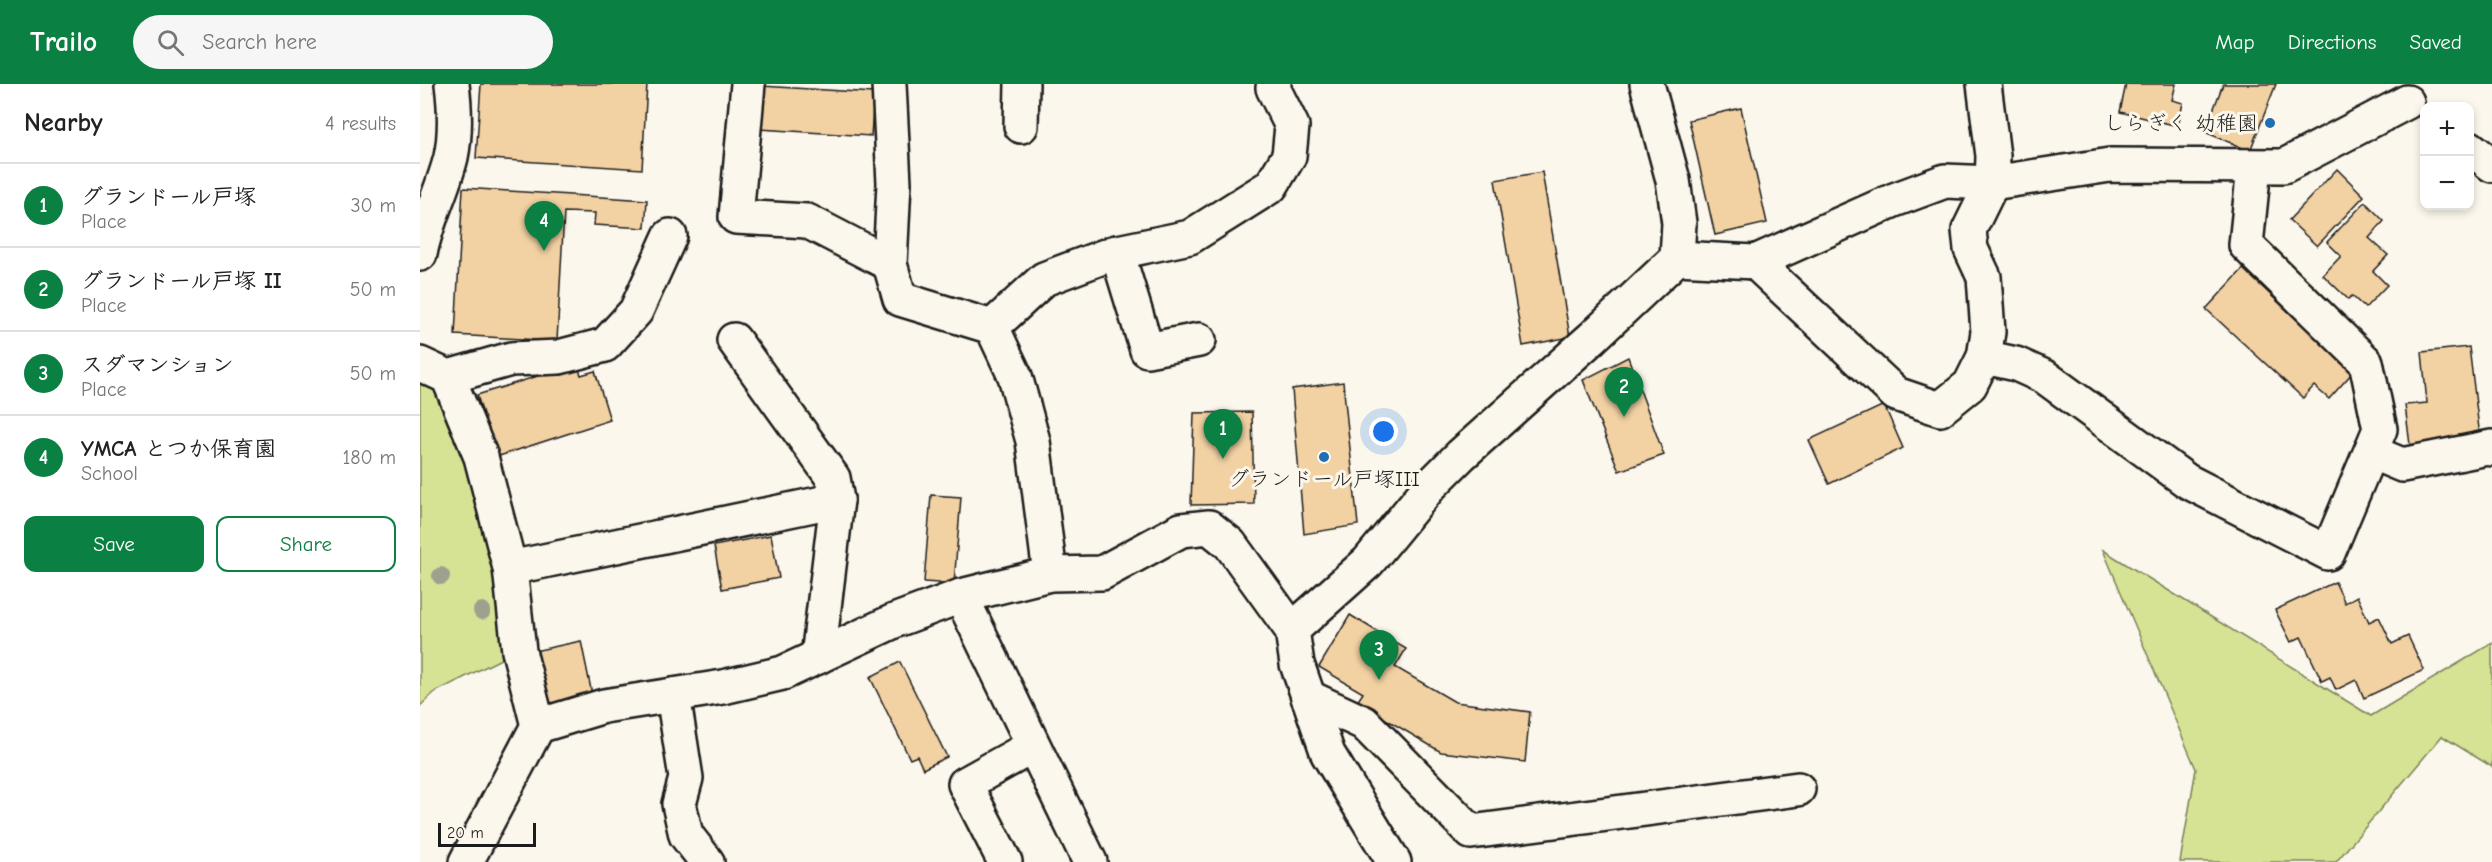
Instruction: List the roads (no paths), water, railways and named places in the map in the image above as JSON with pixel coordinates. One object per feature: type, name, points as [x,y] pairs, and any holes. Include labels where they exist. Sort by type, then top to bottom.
[{"type":"street","points":[[420,254],[424,234],[451,157],[456,112],[452,84]]},
{"type":"street","points":[[748,84],[736,217],[807,221],[890,264]]},
{"type":"street","points":[[889,84],[894,183],[890,264],[900,299],[992,327],[1015,376],[1032,441],[1050,574]]},
{"type":"street","points":[[1021,126],[1022,84]]},
{"type":"street","points":[[992,327],[1044,279],[1117,252],[1190,237],[1271,186],[1289,156],[1292,126],[1273,88],[1274,84]]},
{"type":"street","points":[[1292,630],[1368,562],[1431,485],[1461,455],[1600,331],[1677,258],[1678,223],[1673,180],[1647,84]]},
{"type":"street","points":[[1755,262],[1896,394],[1940,409],[1970,385],[1984,357],[1988,332],[1984,277],[1971,249],[1969,230],[1992,183],[1993,156],[1984,84]]},
{"type":"street","points":[[1677,258],[1755,262],[1894,200],[1944,181],[1992,183],[2110,165],[2284,166],[2413,100]]},
{"type":"street","points":[[2474,152],[2492,165]]},
{"type":"street","points":[[1984,357],[2016,364],[2045,377],[2187,481],[2328,553],[2380,429],[2366,362],[2246,246],[2254,167]]},
{"type":"street","points":[[466,862],[538,726],[519,651],[510,568],[481,457],[434,370],[511,359],[559,357],[605,345],[636,311],[670,236]]},
{"type":"street","points":[[1117,252],[1147,350],[1199,339]]},
{"type":"street","points":[[734,340],[833,478],[837,501],[818,657]]},
{"type":"street","points":[[2371,452],[2402,465],[2492,447],[2492,449]]},
{"type":"street","points":[[510,568],[837,501]]},
{"type":"street","points":[[538,726],[604,706],[723,687],[783,673],[894,621],[961,596],[1050,574],[1102,573],[1181,530],[1209,527],[1230,544],[1292,630],[1297,664],[1328,753],[1394,862]]},
{"type":"street","points":[[961,596],[1090,862]]},
{"type":"street","points":[[673,694],[686,778],[679,804],[686,835],[707,862]]},
{"type":"street","points":[[1308,697],[1364,723],[1471,832],[1798,789]]},
{"type":"street","points":[[1005,862],[965,784],[1034,746]]},
{"type":"place","name":"しらぎく 幼稚園","points":[[2270,123]]},
{"type":"place","name":"YMCA とつか保育園","points":[[544,251]]},
{"type":"place","name":"グランドール戸塚 II","points":[[1624,417]]},
{"type":"place","name":"グランドール戸塚III","points":[[1324,457]]},
{"type":"place","name":"グランドール戸塚","points":[[1223,459]]},
{"type":"place","name":"スダマンション","points":[[1379,680]]}]
